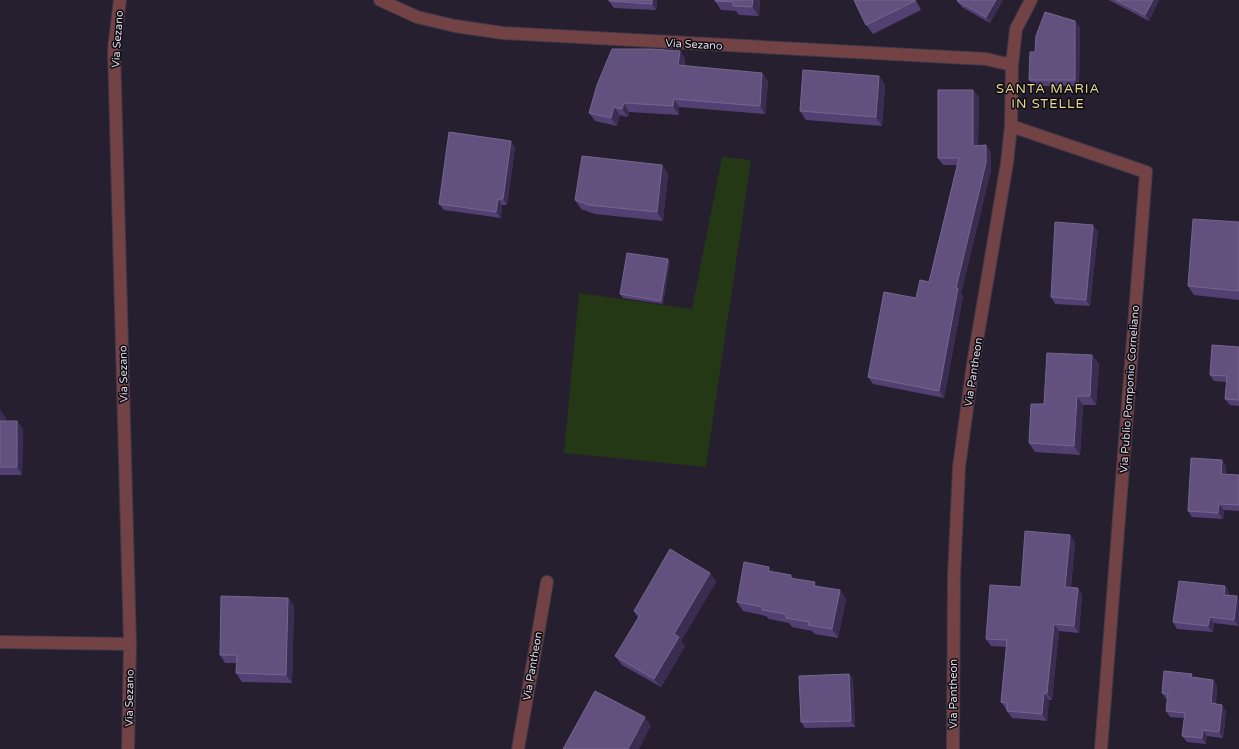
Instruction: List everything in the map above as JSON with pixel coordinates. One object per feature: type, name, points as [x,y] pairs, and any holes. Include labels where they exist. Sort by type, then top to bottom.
[{"type":"street","name":"Via Sezano","points":[[120,0],[114,49],[130,644],[128,749]]},
{"type":"street","name":"Via Sezano","points":[[380,0],[418,17],[455,26],[503,33],[986,59],[1012,65]]},
{"type":"street","name":"Via Pantheon","points":[[953,749],[954,576],[959,468],[973,364],[1007,164],[1011,126],[1012,65],[1016,28],[1031,0]]},
{"type":"street","name":"Via Publio Pomponio Corneliano","points":[[1011,126],[1146,172],[1101,749]]},
{"type":"street","name":"Via Pantheon","points":[[518,749],[547,582]]},
{"type":"street","points":[[0,642],[130,644]]},
{"type":"green space","points":[[722,157],[751,160],[706,467],[564,453],[579,293],[692,309]]},
{"type":"building","points":[[652,0],[652,4],[609,1]]},
{"type":"building","points":[[715,0],[753,0],[752,7],[733,6],[733,2]]},
{"type":"building","points":[[854,0],[915,0],[915,1],[866,25]]},
{"type":"building","points":[[996,0],[986,17],[957,1]]},
{"type":"building","points":[[1116,0],[1153,0],[1145,15]]},
{"type":"building","points":[[1045,12],[1075,21],[1075,80],[1029,80],[1030,52],[1035,52],[1036,36]]},
{"type":"building","points":[[612,49],[680,51],[678,65],[762,73],[760,106],[674,99],[673,106],[624,103],[622,109],[614,107],[611,118],[589,113],[597,85]]},
{"type":"building","points":[[803,70],[879,76],[876,117],[800,111]]},
{"type":"building","points":[[938,90],[973,90],[973,146],[986,145],[986,163],[956,288],[958,288],[939,391],[868,377],[884,292],[916,298],[920,280],[929,282],[959,158],[938,158]]},
{"type":"building","points":[[449,132],[511,141],[503,199],[498,199],[496,212],[439,204]]},
{"type":"building","points":[[582,156],[662,165],[657,212],[589,205],[575,200]]},
{"type":"building","points":[[1193,219],[1239,222],[1239,291],[1188,286]]},
{"type":"building","points":[[1055,222],[1093,225],[1086,300],[1051,297]]},
{"type":"building","points":[[627,253],[668,259],[661,301],[620,294]]},
{"type":"building","points":[[1212,345],[1239,347],[1239,400],[1225,399],[1227,376],[1210,375]]},
{"type":"building","points":[[1047,353],[1092,355],[1090,396],[1077,396],[1074,446],[1029,443],[1031,404],[1044,404]]},
{"type":"building","points":[[0,421],[17,421],[17,467],[0,467]]},
{"type":"building","points":[[1191,458],[1222,460],[1221,474],[1239,475],[1239,505],[1219,504],[1218,513],[1188,511]]},
{"type":"building","points":[[1025,531],[1070,535],[1065,587],[1078,588],[1074,626],[1054,624],[1047,693],[1044,693],[1042,714],[1007,711],[1007,703],[1001,702],[1007,640],[986,639],[990,585],[1021,587]]},
{"type":"building","points":[[670,549],[710,573],[674,634],[679,637],[654,679],[615,656],[640,615],[634,611]]},
{"type":"building","points":[[744,562],[769,567],[768,571],[791,575],[790,578],[815,582],[814,586],[840,590],[832,629],[808,625],[809,622],[786,618],[786,614],[762,610],[763,607],[737,602]]},
{"type":"building","points":[[1179,581],[1225,586],[1224,595],[1237,596],[1234,620],[1210,617],[1208,626],[1173,622]]},
{"type":"building","points":[[221,596],[288,598],[286,675],[236,673],[237,655],[220,655]]},
{"type":"building","points":[[1164,671],[1192,674],[1191,677],[1213,680],[1211,703],[1222,705],[1219,732],[1203,730],[1202,738],[1182,736],[1185,713],[1166,711],[1168,694],[1162,693]]},
{"type":"building","points":[[849,674],[851,721],[801,722],[799,676]]},
{"type":"building","points":[[595,691],[645,717],[628,749],[563,749]]},
{"type":"district","name":"SANTA MARIA IN STELLE","points":[[1048,96]]}]
